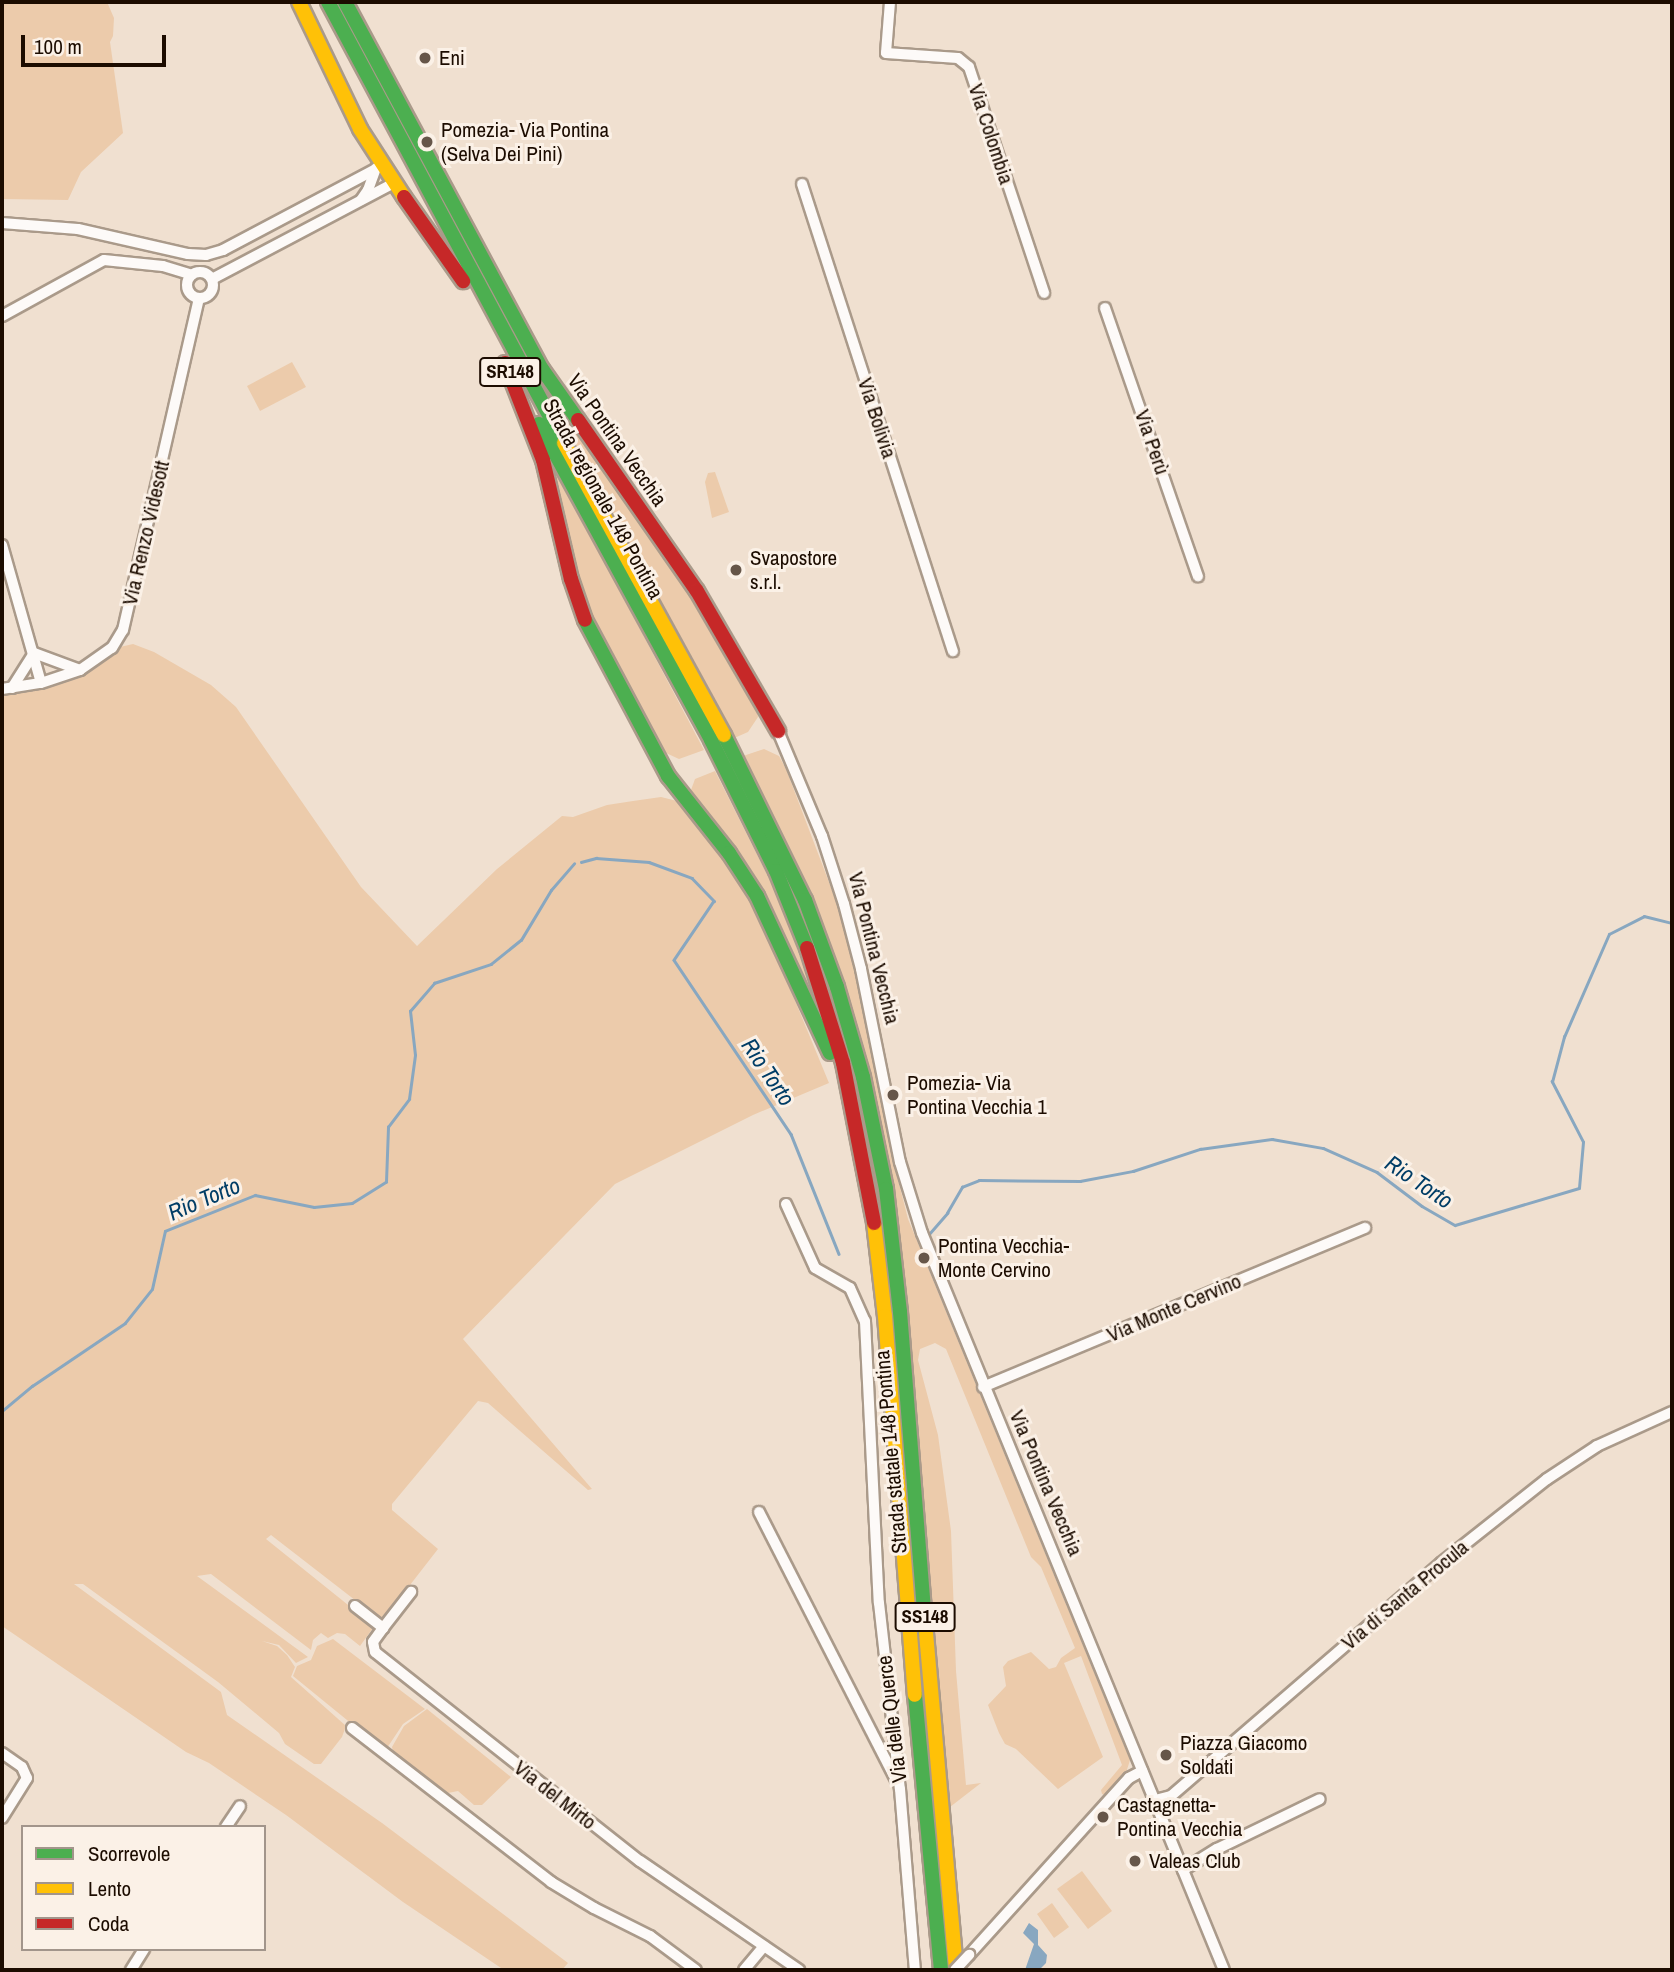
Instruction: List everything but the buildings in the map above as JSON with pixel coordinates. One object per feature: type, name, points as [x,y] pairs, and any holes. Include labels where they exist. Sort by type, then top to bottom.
[{"type":"main road","points":[[299,2],[377,166],[394,183],[463,281]]},
{"type":"main road","name":"Strada regionale 148 Pontina","points":[[314,2],[710,740],[776,871],[806,946]]},
{"type":"main road","name":"Strada regionale 148 Pontina","points":[[328,2],[517,357],[725,735],[778,840],[820,937]]},
{"type":"main road","name":"Via Pontina Vecchia","points":[[345,2],[541,369],[697,591],[778,731]]},
{"type":"main road","points":[[506,363],[543,460],[569,572],[586,624],[668,776],[735,861],[757,896],[852,1100]]},
{"type":"main road","name":"Strada statale 148 Pontina","points":[[820,937],[863,1077],[886,1189],[956,1970]]},
{"type":"main road","name":"Strada statale 148 Pontina","points":[[806,946],[834,1028],[852,1100],[875,1234],[941,1970]]},
{"type":"street","name":"Via Colombia","points":[[890,2],[886,53],[958,58],[969,67],[1044,293]]},
{"type":"street","points":[[359,202],[368,190],[377,166]]},
{"type":"street","points":[[2,223],[78,229],[188,254],[206,255],[223,250],[377,166]]},
{"type":"street","name":"Via Renzo Videsott","points":[[199,299],[210,295],[212,279],[394,183]]},
{"type":"street","name":"Via Bolivia","points":[[803,184],[953,651]]},
{"type":"street","points":[[2,316],[104,260],[163,266],[192,275],[201,272],[212,279]]},
{"type":"street","name":"Via Renzo Videsott","points":[[192,275],[187,282],[187,290],[199,299]]},
{"type":"street","name":"Via Renzo Videsott","points":[[7,689],[41,683],[80,670],[112,648],[127,620],[199,299]]},
{"type":"street","name":"Via Perù","points":[[1105,308],[1198,576]]},
{"type":"street","points":[[2,545],[41,683]]},
{"type":"street","points":[[34,653],[80,670]]},
{"type":"street","points":[[7,689],[34,653]]},
{"type":"street","name":"Via Pontina Vecchia","points":[[778,731],[822,836],[851,928],[908,1192],[983,1387],[1224,1970]]},
{"type":"street","name":"Via delle Querce","points":[[786,1204],[816,1268],[850,1289],[865,1321],[878,1604],[900,1789],[915,1970]]},
{"type":"street","name":"Via Monte Cervino","points":[[983,1387],[1365,1228]]},
{"type":"street","name":"Via di Santa Procula","points":[[1155,1800],[1171,1796],[1450,1556],[1547,1479],[1597,1446],[1672,1412]]},
{"type":"street","points":[[759,1512],[900,1789]]},
{"type":"street","points":[[355,1606],[383,1628],[411,1592]]},
{"type":"street","name":"Via del Mirto","points":[[383,1628],[373,1642],[375,1652],[640,1861],[799,1970]]},
{"type":"street","points":[[352,1728],[551,1882],[594,1908],[650,1936],[696,1970]]},
{"type":"street","points":[[2,1753],[22,1767],[27,1778],[2,1818]]},
{"type":"street","points":[[956,1970],[1121,1787],[1142,1771]]},
{"type":"street","points":[[1183,1870],[1217,1849],[1320,1799]]},
{"type":"street","points":[[227,1825],[240,1806]]},
{"type":"street","points":[[744,1970],[764,1946]]},
{"type":"street","points":[[131,1970],[144,1951]]},
{"type":"shaded area","points":[[2,2],[107,2],[114,18],[110,42],[123,133],[81,172],[68,200],[2,199]]},
{"type":"shaded area","points":[[292,362],[306,387],[260,411],[247,386]]},
{"type":"shaded area","points":[[537,375],[691,590],[757,707],[758,717],[748,732],[732,739]]},
{"type":"shaded area","points":[[556,470],[704,750],[679,759],[666,753],[589,613],[553,471]]},
{"type":"shaded area","points":[[715,472],[729,512],[712,518],[705,482],[708,473]]},
{"type":"shaded area","points":[[133,644],[154,652],[211,685],[236,707],[361,887],[417,946],[497,869],[562,816],[573,817],[607,805],[661,797],[677,801],[710,840],[756,906],[829,1083],[753,1115],[615,1184],[463,1339],[592,1489],[588,1490],[488,1403],[478,1401],[392,1504],[392,1510],[438,1549],[382,1621],[271,1535],[266,1539],[368,1621],[373,1628],[360,1646],[345,1634],[337,1633],[328,1638],[321,1633],[313,1640],[311,1650],[211,1574],[197,1576],[308,1657],[296,1663],[279,1645],[262,1641],[277,1646],[287,1655],[295,1667],[291,1677],[346,1726],[342,1737],[321,1764],[314,1764],[285,1744],[279,1733],[218,1682],[83,1584],[74,1584],[221,1692],[227,1715],[382,1823],[568,1963],[562,1970],[504,1970],[403,1902],[286,1815],[209,1763],[186,1752],[2,1626],[2,694],[32,690],[76,677],[120,647]]},
{"type":"shaded area","points":[[764,749],[779,756],[786,769],[838,906],[851,950],[893,1160],[908,1219],[1130,1760],[1126,1773],[1105,1795],[1101,1790],[1122,1765],[1081,1656],[1064,1663],[1103,1757],[1058,1789],[1016,1749],[1005,1744],[988,1705],[1006,1686],[1003,1667],[1008,1661],[1031,1652],[1049,1669],[1056,1667],[1061,1658],[1075,1648],[1041,1567],[1031,1557],[946,1349],[935,1343],[920,1349],[918,1360],[938,1435],[951,1531],[956,1671],[966,1785],[981,1783],[950,1807],[886,1174],[743,756]]},
{"type":"shaded area","points":[[715,771],[778,896],[814,995],[808,997],[691,790],[695,779]]},
{"type":"shaded area","points":[[333,1639],[425,1709],[403,1724],[385,1751],[293,1676],[297,1666],[311,1660],[317,1646]]},
{"type":"shaded area","points":[[427,1709],[511,1777],[482,1805],[474,1805],[458,1791],[448,1793],[394,1755],[392,1747],[404,1726]]},
{"type":"shaded area","points":[[1082,1871],[1112,1911],[1088,1929],[1057,1889]]},
{"type":"shaded area","points":[[1052,1903],[1069,1927],[1054,1938],[1037,1914]]},
{"type":"water","points":[[1029,1923],[1038,1930],[1038,1945],[1047,1955],[1046,1963],[1039,1970],[1025,1970],[1034,1944],[1023,1933]]},
{"type":"waterway","name":"Rio Torto","points":[[581,862],[596,858],[649,862],[692,878],[714,901],[674,960],[791,1134],[839,1254]]},
{"type":"waterway","name":"Rio Torto","points":[[2,1411],[32,1386],[125,1323],[152,1289],[165,1231],[255,1195],[314,1207],[352,1203],[386,1182],[388,1127],[409,1099],[415,1055],[410,1011],[434,983],[491,964],[521,940],[551,890],[574,864]]},
{"type":"waterway","name":"Rio Torto","points":[[929,1234],[947,1213],[962,1187],[979,1180],[1080,1181],[1133,1171],[1200,1149],[1272,1139],[1323,1148],[1377,1172],[1422,1206],[1455,1225],[1579,1188],[1583,1142],[1552,1082],[1564,1037],[1609,934],[1644,916],[1672,923]]},
{"type":"traffic: fast","points":[[328,2],[564,443]]},
{"type":"traffic: fast","points":[[345,2],[542,369],[578,420]]},
{"type":"traffic: fast","points":[[539,424],[711,740],[776,871],[807,948]]},
{"type":"traffic: fast","points":[[585,620],[668,776],[729,853],[757,896],[830,1053]]},
{"type":"traffic: fast","points":[[724,735],[805,900],[837,987],[863,1077],[886,1189],[900,1312],[926,1633]]},
{"type":"traffic: fast","points":[[915,1695],[941,1970]]},
{"type":"traffic: slow","points":[[299,2],[360,129],[404,197]]},
{"type":"traffic: slow","points":[[564,443],[724,735]]},
{"type":"traffic: slow","points":[[874,1223],[885,1316],[915,1695]]},
{"type":"traffic: slow","points":[[926,1633],[956,1970]]},
{"type":"traffic: jam","points":[[404,197],[463,281]]},
{"type":"traffic: jam","points":[[505,363],[543,460],[571,579],[585,620]]},
{"type":"traffic: jam","points":[[578,420],[697,591],[778,731]]},
{"type":"traffic: jam","points":[[807,948],[843,1063],[874,1223]]},
{"type":"place","name":"Eni","points":[[425,58]]},
{"type":"place","name":"Pomezia- Via Pontina (Selva Dei Pini)","points":[[427,142]]},
{"type":"place","name":"Svapostore s.r.l.","points":[[736,570]]},
{"type":"place","name":"Pomezia- Via Pontina Vecchia 1","points":[[893,1095]]},
{"type":"place","name":"Pontina Vecchia- Monte Cervino","points":[[924,1258]]},
{"type":"place","name":"Piazza Giacomo Soldati","points":[[1166,1755]]},
{"type":"place","name":"Castagnetta- Pontina Vecchia","points":[[1103,1817]]},
{"type":"place","name":"Valeas Club","points":[[1135,1861]]}]
